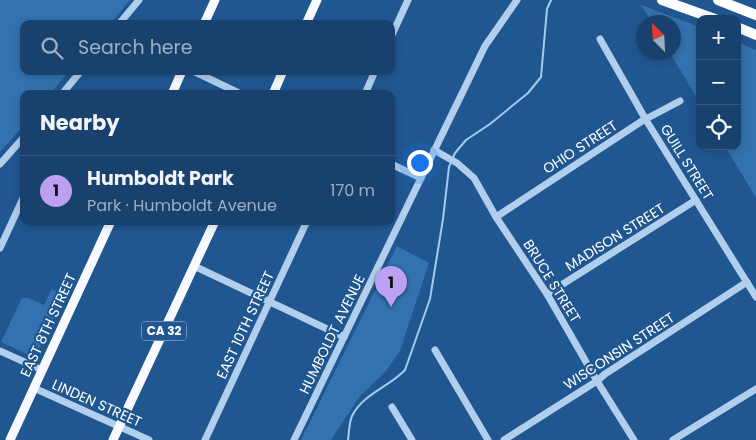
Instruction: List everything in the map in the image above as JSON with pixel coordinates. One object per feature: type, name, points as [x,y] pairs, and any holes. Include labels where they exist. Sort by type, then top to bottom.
[{"type":"highway","points":[[662,0],[704,15]]},
{"type":"highway","points":[[718,0],[756,15]]},
{"type":"highway","points":[[741,29],[756,35]]},
{"type":"main road","points":[[206,20],[215,0]]},
{"type":"main road","points":[[308,20],[317,0]]},
{"type":"main road","points":[[174,90],[180,75]]},
{"type":"main road","points":[[275,90],[282,75]]},
{"type":"main road","name":"EAST 8TH STREET","points":[[10,440],[110,225]]},
{"type":"main road","name":"CA 32","points":[[113,440],[213,225]]},
{"type":"street","points":[[123,20],[139,0]]},
{"type":"street","points":[[395,28],[408,0]]},
{"type":"street","name":"HUMBOLDT AVENUE","points":[[294,440],[421,178],[438,152],[485,46],[517,0]]},
{"type":"street","name":"GUILL STREET","points":[[600,39],[646,120],[756,297]]},
{"type":"street","points":[[67,90],[78,75]]},
{"type":"street","points":[[202,75],[233,90]]},
{"type":"street","points":[[367,90],[374,75]]},
{"type":"street","name":"OHIO STREET","points":[[496,217],[680,100]]},
{"type":"street","points":[[0,164],[20,142]]},
{"type":"street","name":"BRUCE STREET","points":[[438,152],[457,163],[474,178],[496,217],[547,294],[597,381],[634,440]]},
{"type":"street","points":[[395,166],[421,178]]},
{"type":"street","name":"MADISON STREET","points":[[547,294],[696,200]]},
{"type":"street","points":[[0,248],[20,205]]},
{"type":"street","name":"EAST 10TH STREET","points":[[205,440],[305,225]]},
{"type":"street","points":[[194,266],[344,337]]},
{"type":"street","name":"WISCONSIN STREET","points":[[504,440],[747,282]]},
{"type":"street","points":[[435,350],[488,440]]},
{"type":"street","name":"LINDEN STREET","points":[[0,351],[42,370]]},
{"type":"street","name":"LINDEN STREET","points":[[34,388],[149,440]]},
{"type":"street","points":[[673,440],[756,389]]},
{"type":"street","points":[[392,407],[412,440]]},
{"type":"shaded area","points":[[0,0],[130,0],[113,20],[20,20],[20,75],[66,75],[53,90],[20,90],[20,130],[0,152]]},
{"type":"shaded area","points":[[641,5],[668,15],[647,15]]},
{"type":"shaded area","points":[[681,20],[696,26],[696,96],[674,60],[681,60]]},
{"type":"shaded area","points":[[741,44],[756,50],[756,198],[727,150],[741,150]]},
{"type":"shaded area","points":[[397,246],[429,263],[400,351],[386,371],[360,396],[331,440],[301,440]]},
{"type":"shaded area","points":[[52,289],[65,296],[35,358],[1,342],[22,298],[28,298],[44,305]]},
{"type":"waterway","points":[[348,440],[351,419],[357,408],[369,396],[405,370],[430,299],[449,167],[455,153],[466,140],[490,124],[528,93],[541,77],[547,9],[551,0]]},
{"type":"place","name":"Humboldt Park","points":[[391,307]]}]
